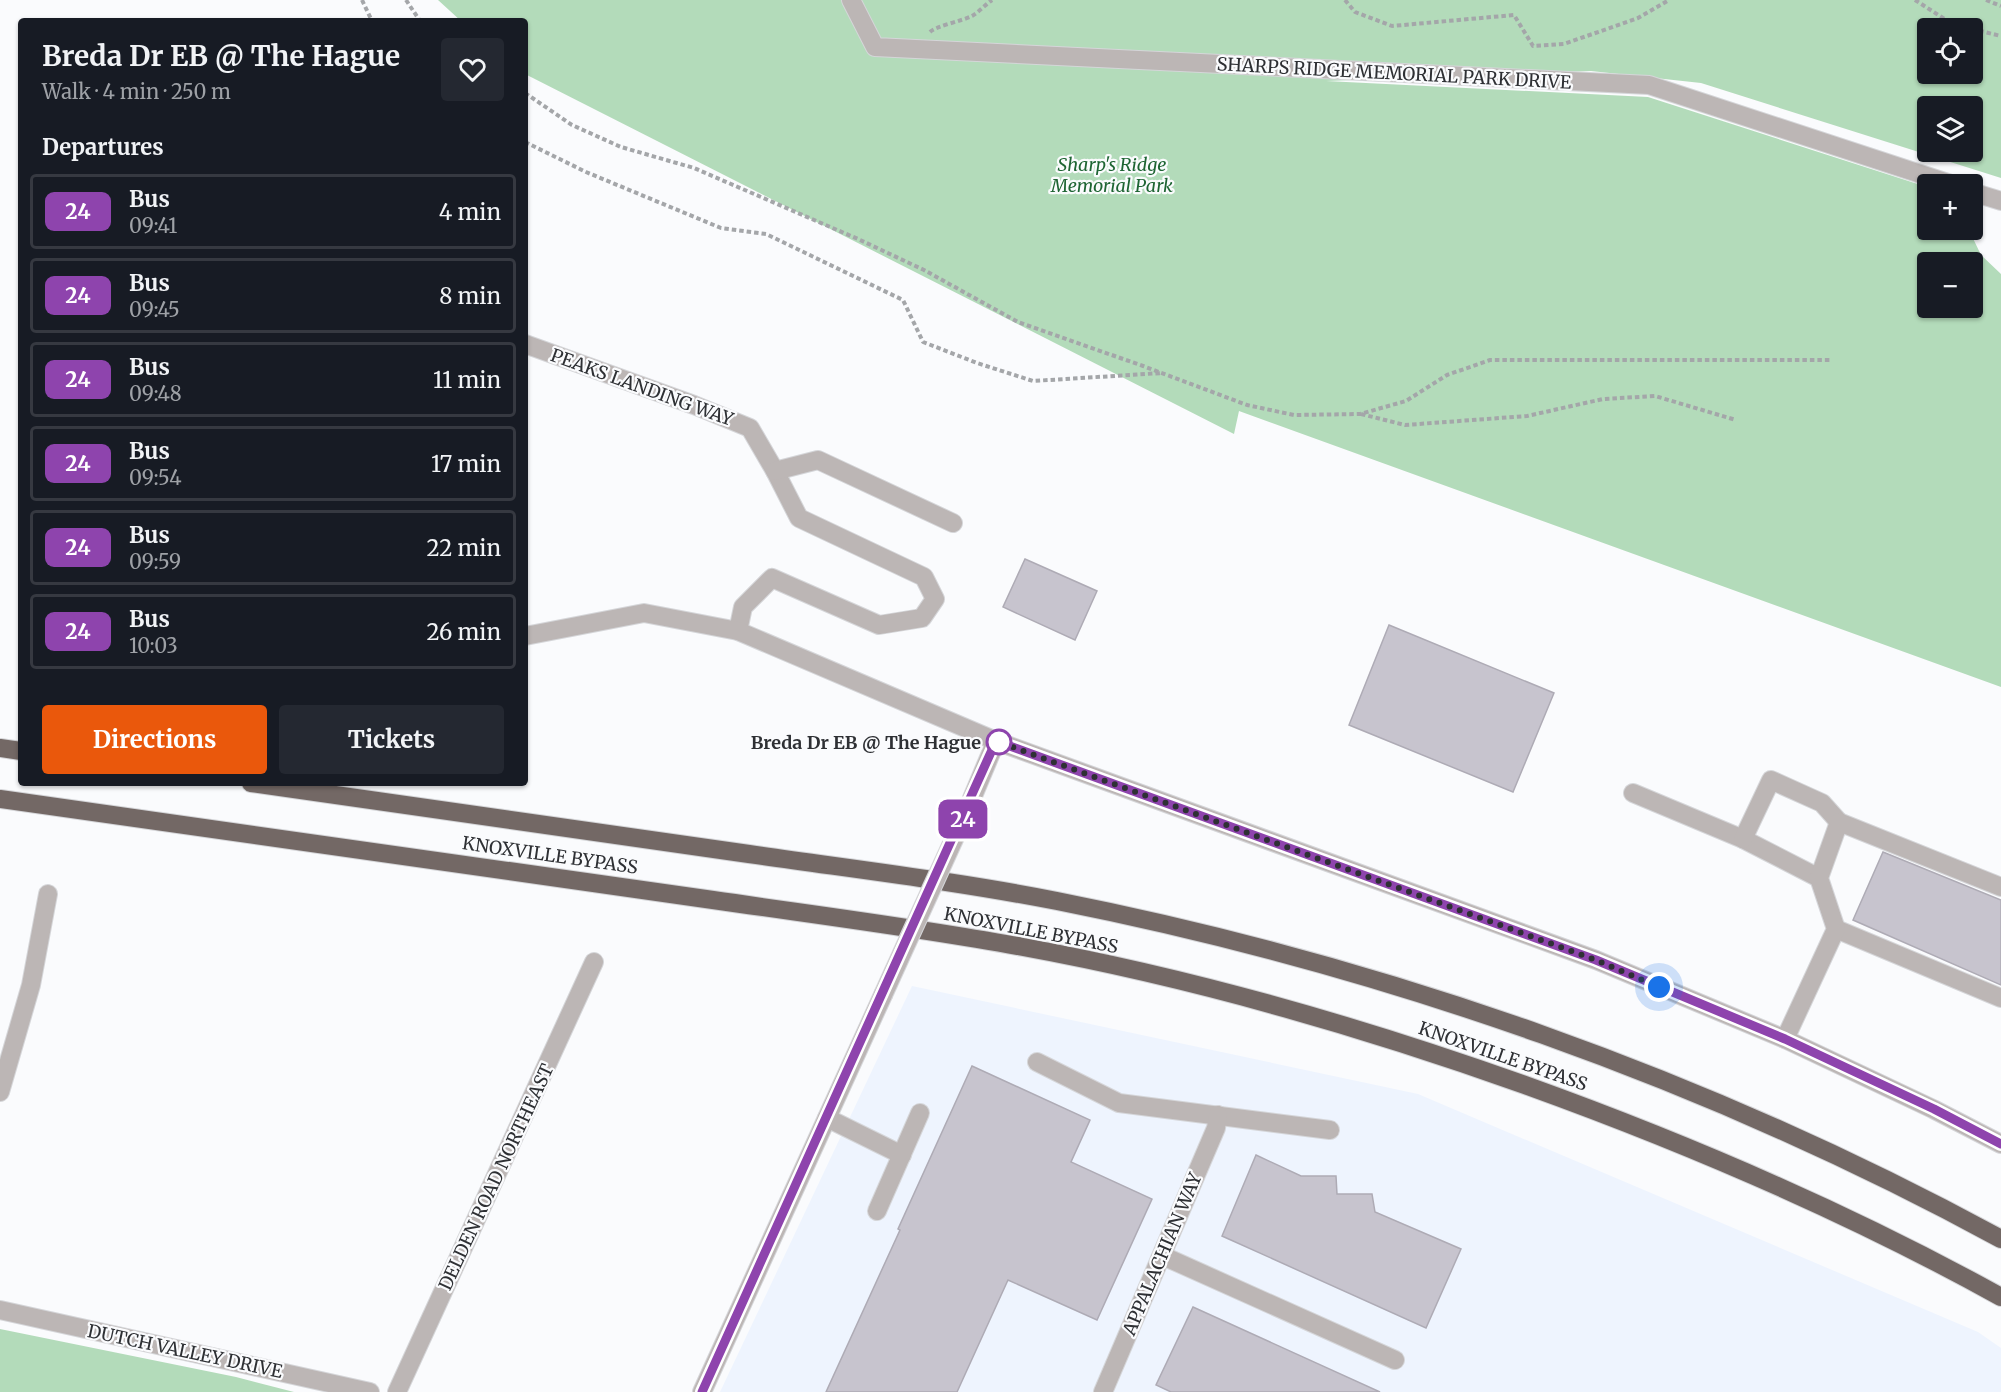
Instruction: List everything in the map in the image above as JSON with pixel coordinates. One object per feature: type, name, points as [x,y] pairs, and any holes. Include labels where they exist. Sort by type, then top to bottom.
[{"type":"highway","points":[[0,748],[18,751]]},
{"type":"highway","name":"KNOXVILLE BYPASS","points":[[272,786],[805,862],[1055,901],[1298,958],[1439,1000],[1562,1042],[1677,1086],[1869,1170],[2001,1239]]},
{"type":"highway","name":"KNOXVILLE BYPASS","points":[[0,799],[614,885],[1023,947],[1244,998],[1358,1029],[1469,1065],[1676,1142],[1869,1228],[2001,1298]]},
{"type":"street","name":"SHARPS RIDGE MEMORIAL PARK DRIVE","points":[[851,0],[875,47],[1649,85],[1920,174]]},
{"type":"street","points":[[1983,195],[2001,201]]},
{"type":"street","name":"PEAKS LANDING WAY","points":[[528,345],[694,405],[750,428],[799,518],[924,577],[935,599],[922,618],[879,625],[772,578],[743,608],[738,632]]},
{"type":"street","points":[[775,471],[818,460],[952,524]]},
{"type":"street","points":[[528,635],[644,613],[738,632],[996,741],[1596,960],[1785,1039],[1934,1109],[2001,1144]]},
{"type":"street","points":[[702,1392],[996,741]]},
{"type":"street","points":[[1743,839],[1771,780],[1822,803],[1839,822],[2001,887]]},
{"type":"street","points":[[1633,793],[1743,839],[1820,879]]},
{"type":"street","points":[[1785,1039],[1836,929],[1820,879],[1839,822]]},
{"type":"street","points":[[0,1092],[32,985],[48,894]]},
{"type":"street","points":[[1836,929],[2001,998]]},
{"type":"street","name":"DELDEN ROAD NORTHEAST","points":[[397,1392],[594,962]]},
{"type":"street","points":[[1037,1062],[1119,1102],[1330,1130]]},
{"type":"street","points":[[877,1211],[920,1113]]},
{"type":"street","name":"APPALACHIAN WAY","points":[[1103,1392],[1216,1128],[1218,1115]]},
{"type":"street","points":[[827,1118],[902,1155]]},
{"type":"street","points":[[1162,1256],[1395,1360]]},
{"type":"street","name":"DUTCH VALLEY DRIVE","points":[[0,1310],[370,1392]]},
{"type":"path","points":[[362,0],[371,18]]},
{"type":"path","points":[[406,0],[418,18]]},
{"type":"path","points":[[914,49],[933,28],[948,26],[974,15],[992,0]]},
{"type":"path","points":[[1345,0],[1355,12],[1392,26],[1514,15],[1533,46],[1564,44],[1638,18],[1669,0]]},
{"type":"path","points":[[1915,0],[1943,18]]},
{"type":"path","points":[[1986,0],[2001,6]]},
{"type":"path","points":[[1983,32],[2001,36]]},
{"type":"path","points":[[528,95],[572,125],[621,147],[694,168],[776,203],[924,270],[1018,322],[1247,405],[1294,415],[1360,414],[1405,425],[1527,416],[1603,399],[1655,396],[1736,420]]},
{"type":"path","points":[[528,143],[586,172],[721,228],[766,234],[903,300],[922,342],[977,363],[1033,381],[1163,373]]},
{"type":"path","points":[[1360,414],[1406,401],[1447,375],[1490,360],[1832,360]]},
{"type":"shaded area","points":[[912,986],[1418,1094],[1978,1332],[2001,1348],[2001,1392],[720,1392]]},
{"type":"green space","name":"Sharp's Ridge Memorial Park","points":[[438,0],[2001,0],[2001,178],[1950,162],[1983,162],[1983,96],[1917,96],[1917,151],[1701,83],[1591,71],[1326,81],[1648,97],[1917,184],[1917,240],[1974,240],[1980,252],[1917,252],[1917,318],[1983,318],[1983,257],[2001,274],[2001,687],[1239,411],[1234,434],[528,76],[528,18],[458,18]]},
{"type":"green space","points":[[0,1329],[236,1377],[294,1392],[0,1392]]},
{"type":"building","points":[[1025,559],[1097,591],[1075,640],[1003,607]]},
{"type":"building","points":[[1389,625],[1554,693],[1513,792],[1349,725]]},
{"type":"building","points":[[1883,852],[2001,900],[2001,985],[1853,920]]},
{"type":"building","points":[[972,1066],[1090,1120],[1071,1162],[1152,1199],[1097,1320],[1008,1280],[957,1392],[826,1392],[900,1230],[898,1229]]},
{"type":"building","points":[[1256,1155],[1301,1176],[1336,1176],[1337,1194],[1372,1194],[1375,1212],[1461,1249],[1426,1328],[1222,1236]]},
{"type":"building","points":[[1193,1307],[1380,1392],[1171,1392],[1156,1385]]},
{"type":"bus line","name":"24","points":[[702,1392],[956,835],[996,741],[1596,960],[1785,1039],[1934,1109],[2001,1144]]},
{"type":"place","name":"Breda Dr EB @ The Hague","points":[[999,742]]},
{"type":"route","points":[[999,742],[996,741],[1596,960],[1659,987]]}]
